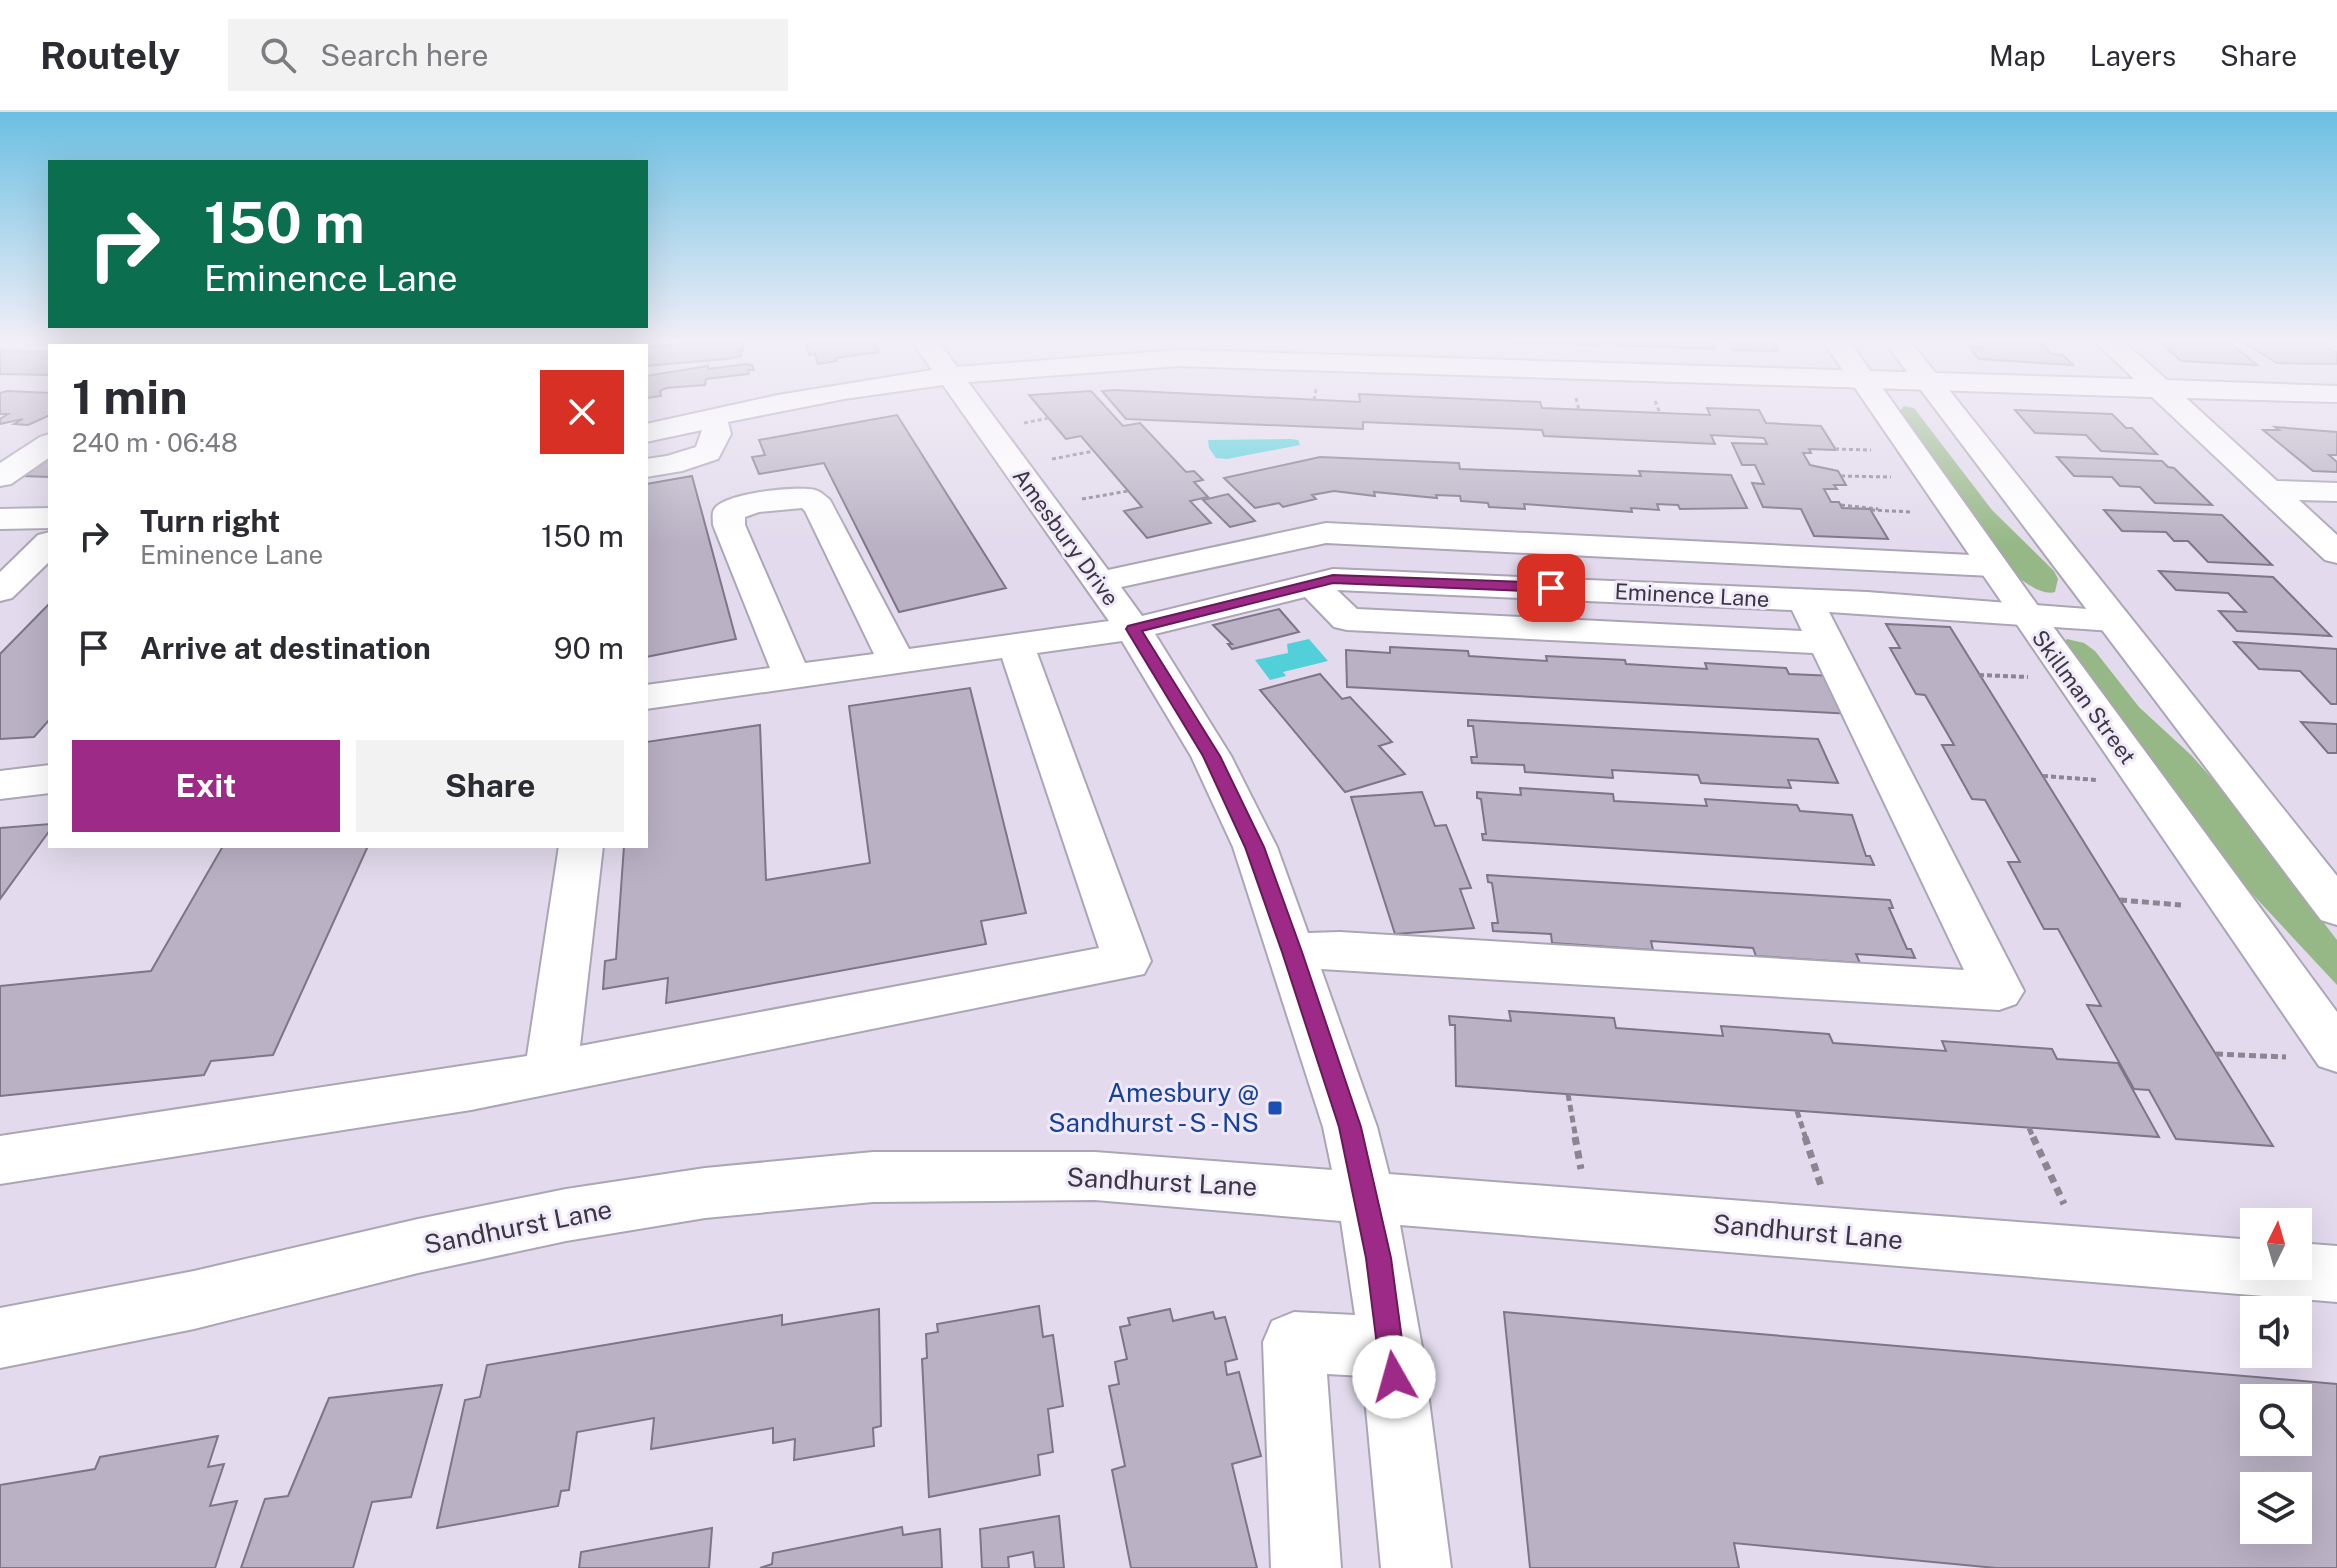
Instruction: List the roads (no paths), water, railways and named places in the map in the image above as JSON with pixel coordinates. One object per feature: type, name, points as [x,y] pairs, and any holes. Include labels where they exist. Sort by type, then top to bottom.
[{"type":"street","points":[[648,432],[744,409]]},
{"type":"street","name":"Amesbury Drive","points":[[973,409],[1133,629],[1211,756],[1255,847],[1350,1127],[1366,1195],[1391,1347],[1416,1568]]},
{"type":"street","name":"Skillman Street","points":[[1881,409],[2337,1051]]},
{"type":"street","points":[[1947,409],[2337,908]]},
{"type":"street","points":[[2180,409],[2337,553]]},
{"type":"street","points":[[648,468],[671,465],[707,453],[718,435],[717,425],[709,417]]},
{"type":"street","points":[[12,435],[48,437]]},
{"type":"street","points":[[0,477],[48,444]]},
{"type":"street","points":[[2268,490],[2337,492]]},
{"type":"street","points":[[792,677],[729,525],[729,512],[754,503],[809,498],[819,507],[897,663]]},
{"type":"street","points":[[0,519],[48,518]]},
{"type":"street","points":[[1098,582],[1326,533],[1992,566]]},
{"type":"street","points":[[0,591],[48,544]]},
{"type":"street","name":"Eminence Lane","points":[[648,697],[1133,629],[1333,579],[1805,600],[2113,620]]},
{"type":"street","points":[[1313,585],[1347,619],[1827,643]]},
{"type":"street","points":[[1292,952],[1354,951],[1999,991],[1805,600]]},
{"type":"street","points":[[0,1160],[471,1088],[1127,961],[1016,646]]},
{"type":"street","points":[[0,785],[48,779]]},
{"type":"street","points":[[551,1073],[581,848]]},
{"type":"street","name":"Sandhurst Lane","points":[[0,1338],[194,1300],[521,1224],[705,1193],[873,1177],[1095,1176],[2337,1274]]},
{"type":"street","points":[[1306,1568],[1294,1342],[1391,1347]]},
{"type":"water","points":[[1208,440],[1298,440],[1300,445],[1227,459],[1216,458]]},
{"type":"water","points":[[1309,639],[1328,661],[1283,672],[1286,676],[1270,680],[1255,660],[1288,653],[1287,644]]},
{"type":"place","name":"Amesbury @ Sandhurst - S - NS","points":[[1275,1108]]}]
